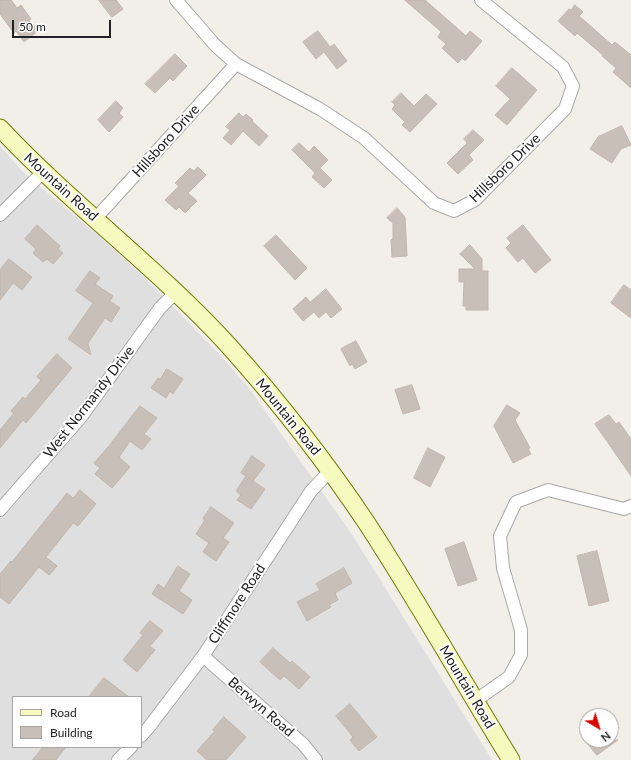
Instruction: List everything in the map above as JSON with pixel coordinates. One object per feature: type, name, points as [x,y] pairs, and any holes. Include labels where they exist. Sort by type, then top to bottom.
[{"type":"main road","name":"Mountain Road","points":[[0,128],[43,172],[96,218],[176,292],[228,345],[314,448],[367,524],[392,563],[511,760]]},
{"type":"street","name":"Hillsboro Drive","points":[[176,0],[215,45],[236,64],[320,109],[364,138],[434,203],[454,211],[475,200],[565,109],[573,86],[563,67],[481,0]]},
{"type":"street","name":"Hillsboro Drive","points":[[96,218],[236,64]]},
{"type":"street","points":[[0,214],[43,172]]},
{"type":"street","name":"West Normandy Drive","points":[[0,510],[81,417],[160,308],[176,292]]},
{"type":"street","name":"Cliffmore Road","points":[[142,735],[203,656],[311,491],[330,471]]},
{"type":"street","points":[[475,702],[509,677],[521,655],[521,630],[503,568],[500,536],[516,502],[548,490],[624,509],[631,506]]},
{"type":"street","name":"Berwyn Road","points":[[203,656],[303,744],[316,760]]},
{"type":"street","points":[[118,760],[130,748]]},
{"type":"shaded area","points":[[0,146],[23,172],[100,237],[145,278],[222,357],[249,388],[353,536],[492,760],[0,760]]},
{"type":"building","points":[[0,0],[11,0],[17,8],[21,5],[31,19],[29,20],[38,31],[24,42],[16,31],[14,33],[0,14]]},
{"type":"building","points":[[99,0],[116,0],[123,9],[112,17]]},
{"type":"building","points":[[405,0],[425,0],[466,36],[470,31],[482,41],[465,61],[462,58],[458,63],[442,48],[446,44],[438,37],[441,32]]},
{"type":"building","points":[[575,5],[583,12],[579,16],[612,45],[615,42],[631,55],[631,88],[613,72],[616,68],[602,56],[603,55],[577,33],[575,36],[558,21]]},
{"type":"building","points":[[318,31],[330,47],[334,44],[347,61],[337,69],[324,52],[316,59],[303,42]]},
{"type":"building","points":[[175,54],[187,66],[173,81],[170,78],[155,93],[145,84]]},
{"type":"building","points":[[512,68],[537,90],[507,125],[495,115],[510,99],[496,86]]},
{"type":"building","points":[[401,93],[414,106],[426,94],[437,104],[410,132],[402,125],[405,122],[392,109],[395,105],[392,102]]},
{"type":"building","points":[[116,101],[123,108],[119,113],[123,117],[109,132],[98,120]]},
{"type":"building","points":[[239,113],[243,117],[246,114],[268,136],[259,146],[243,131],[231,145],[223,138],[230,130],[226,127]]},
{"type":"building","points":[[622,126],[631,145],[621,149],[612,163],[590,149],[598,137]]},
{"type":"building","points":[[473,130],[484,140],[469,155],[473,160],[458,174],[447,163],[467,143],[464,139]]},
{"type":"building","points":[[299,143],[309,152],[314,146],[328,160],[320,168],[332,180],[324,188],[312,177],[315,173],[292,150]]},
{"type":"building","points":[[198,167],[206,175],[188,193],[197,201],[185,213],[179,207],[176,210],[165,200],[179,186],[175,183],[190,168],[194,171]]},
{"type":"building","points":[[397,208],[405,217],[407,256],[392,257],[391,240],[393,239],[393,223],[387,218]]},
{"type":"building","points":[[37,225],[60,246],[58,249],[63,253],[53,264],[47,259],[43,262],[33,253],[36,249],[25,239]]},
{"type":"building","points":[[523,225],[551,260],[535,273],[523,258],[518,262],[506,248],[511,243],[507,238]]},
{"type":"building","points":[[276,235],[307,268],[295,280],[264,246]]},
{"type":"building","points":[[470,245],[482,259],[482,271],[488,271],[488,310],[466,310],[466,306],[463,306],[464,282],[459,282],[459,269],[475,269],[460,254]]},
{"type":"building","points":[[9,259],[32,277],[22,290],[13,283],[0,300],[0,270]]},
{"type":"building","points":[[90,271],[100,278],[95,284],[113,296],[110,301],[120,308],[111,322],[105,318],[88,343],[91,355],[68,339],[93,303],[76,291]]},
{"type":"building","points":[[624,285],[631,290],[631,318],[611,303]]},
{"type":"building","points":[[326,289],[342,309],[331,318],[326,312],[319,318],[314,312],[303,321],[293,309],[306,297],[310,302]]},
{"type":"building","points":[[356,341],[367,362],[355,369],[352,364],[350,366],[341,349]]},
{"type":"building","points":[[57,354],[72,368],[26,423],[23,420],[0,448],[0,430],[14,413],[11,411],[23,397],[25,399],[41,380],[37,377]]},
{"type":"building","points":[[167,369],[183,379],[173,394],[170,391],[166,398],[151,388]]},
{"type":"building","points":[[412,385],[420,409],[403,414],[395,390]]},
{"type":"building","points":[[507,405],[520,413],[515,420],[530,448],[528,449],[531,454],[513,463],[494,426]]},
{"type":"building","points":[[140,406],[157,418],[144,434],[151,439],[142,450],[130,441],[119,457],[130,467],[112,488],[95,474],[100,468],[94,463]]},
{"type":"building","points":[[609,415],[616,424],[619,422],[631,439],[631,476],[595,424]]},
{"type":"building","points":[[428,448],[445,457],[430,487],[414,478]]},
{"type":"building","points":[[252,456],[265,465],[253,481],[248,478],[265,489],[251,509],[237,500],[241,495],[236,491],[246,476],[241,473]]},
{"type":"building","points":[[80,490],[96,504],[78,526],[73,523],[46,557],[57,566],[49,575],[39,567],[9,604],[0,597],[0,574],[11,561],[12,562],[67,493],[73,498]]},
{"type":"building","points":[[211,507],[234,523],[223,538],[229,542],[216,561],[203,552],[209,543],[196,534]]},
{"type":"building","points":[[464,542],[477,580],[458,586],[445,549]]},
{"type":"building","points":[[597,551],[609,601],[589,606],[577,556]]},
{"type":"building","points":[[178,566],[190,574],[179,591],[192,600],[183,614],[152,594],[158,584],[164,588]]},
{"type":"building","points":[[344,568],[352,583],[335,593],[338,600],[329,605],[331,607],[307,621],[297,602],[320,590],[316,584]]},
{"type":"building","points":[[150,621],[163,631],[150,646],[155,650],[137,672],[123,660],[143,635],[140,633]]},
{"type":"building","points":[[273,648],[290,663],[292,661],[310,677],[299,689],[284,676],[280,680],[260,662]]},
{"type":"building","points":[[104,678],[128,696],[90,696]]},
{"type":"building","points":[[350,704],[377,737],[359,751],[350,740],[353,737],[336,716]]},
{"type":"building","points":[[224,717],[246,737],[226,760],[207,760],[197,751],[215,731],[213,730]]},
{"type":"building","points":[[42,748],[65,748],[56,760],[33,760]]},
{"type":"building","points":[[591,748],[607,748],[597,755]]}]
